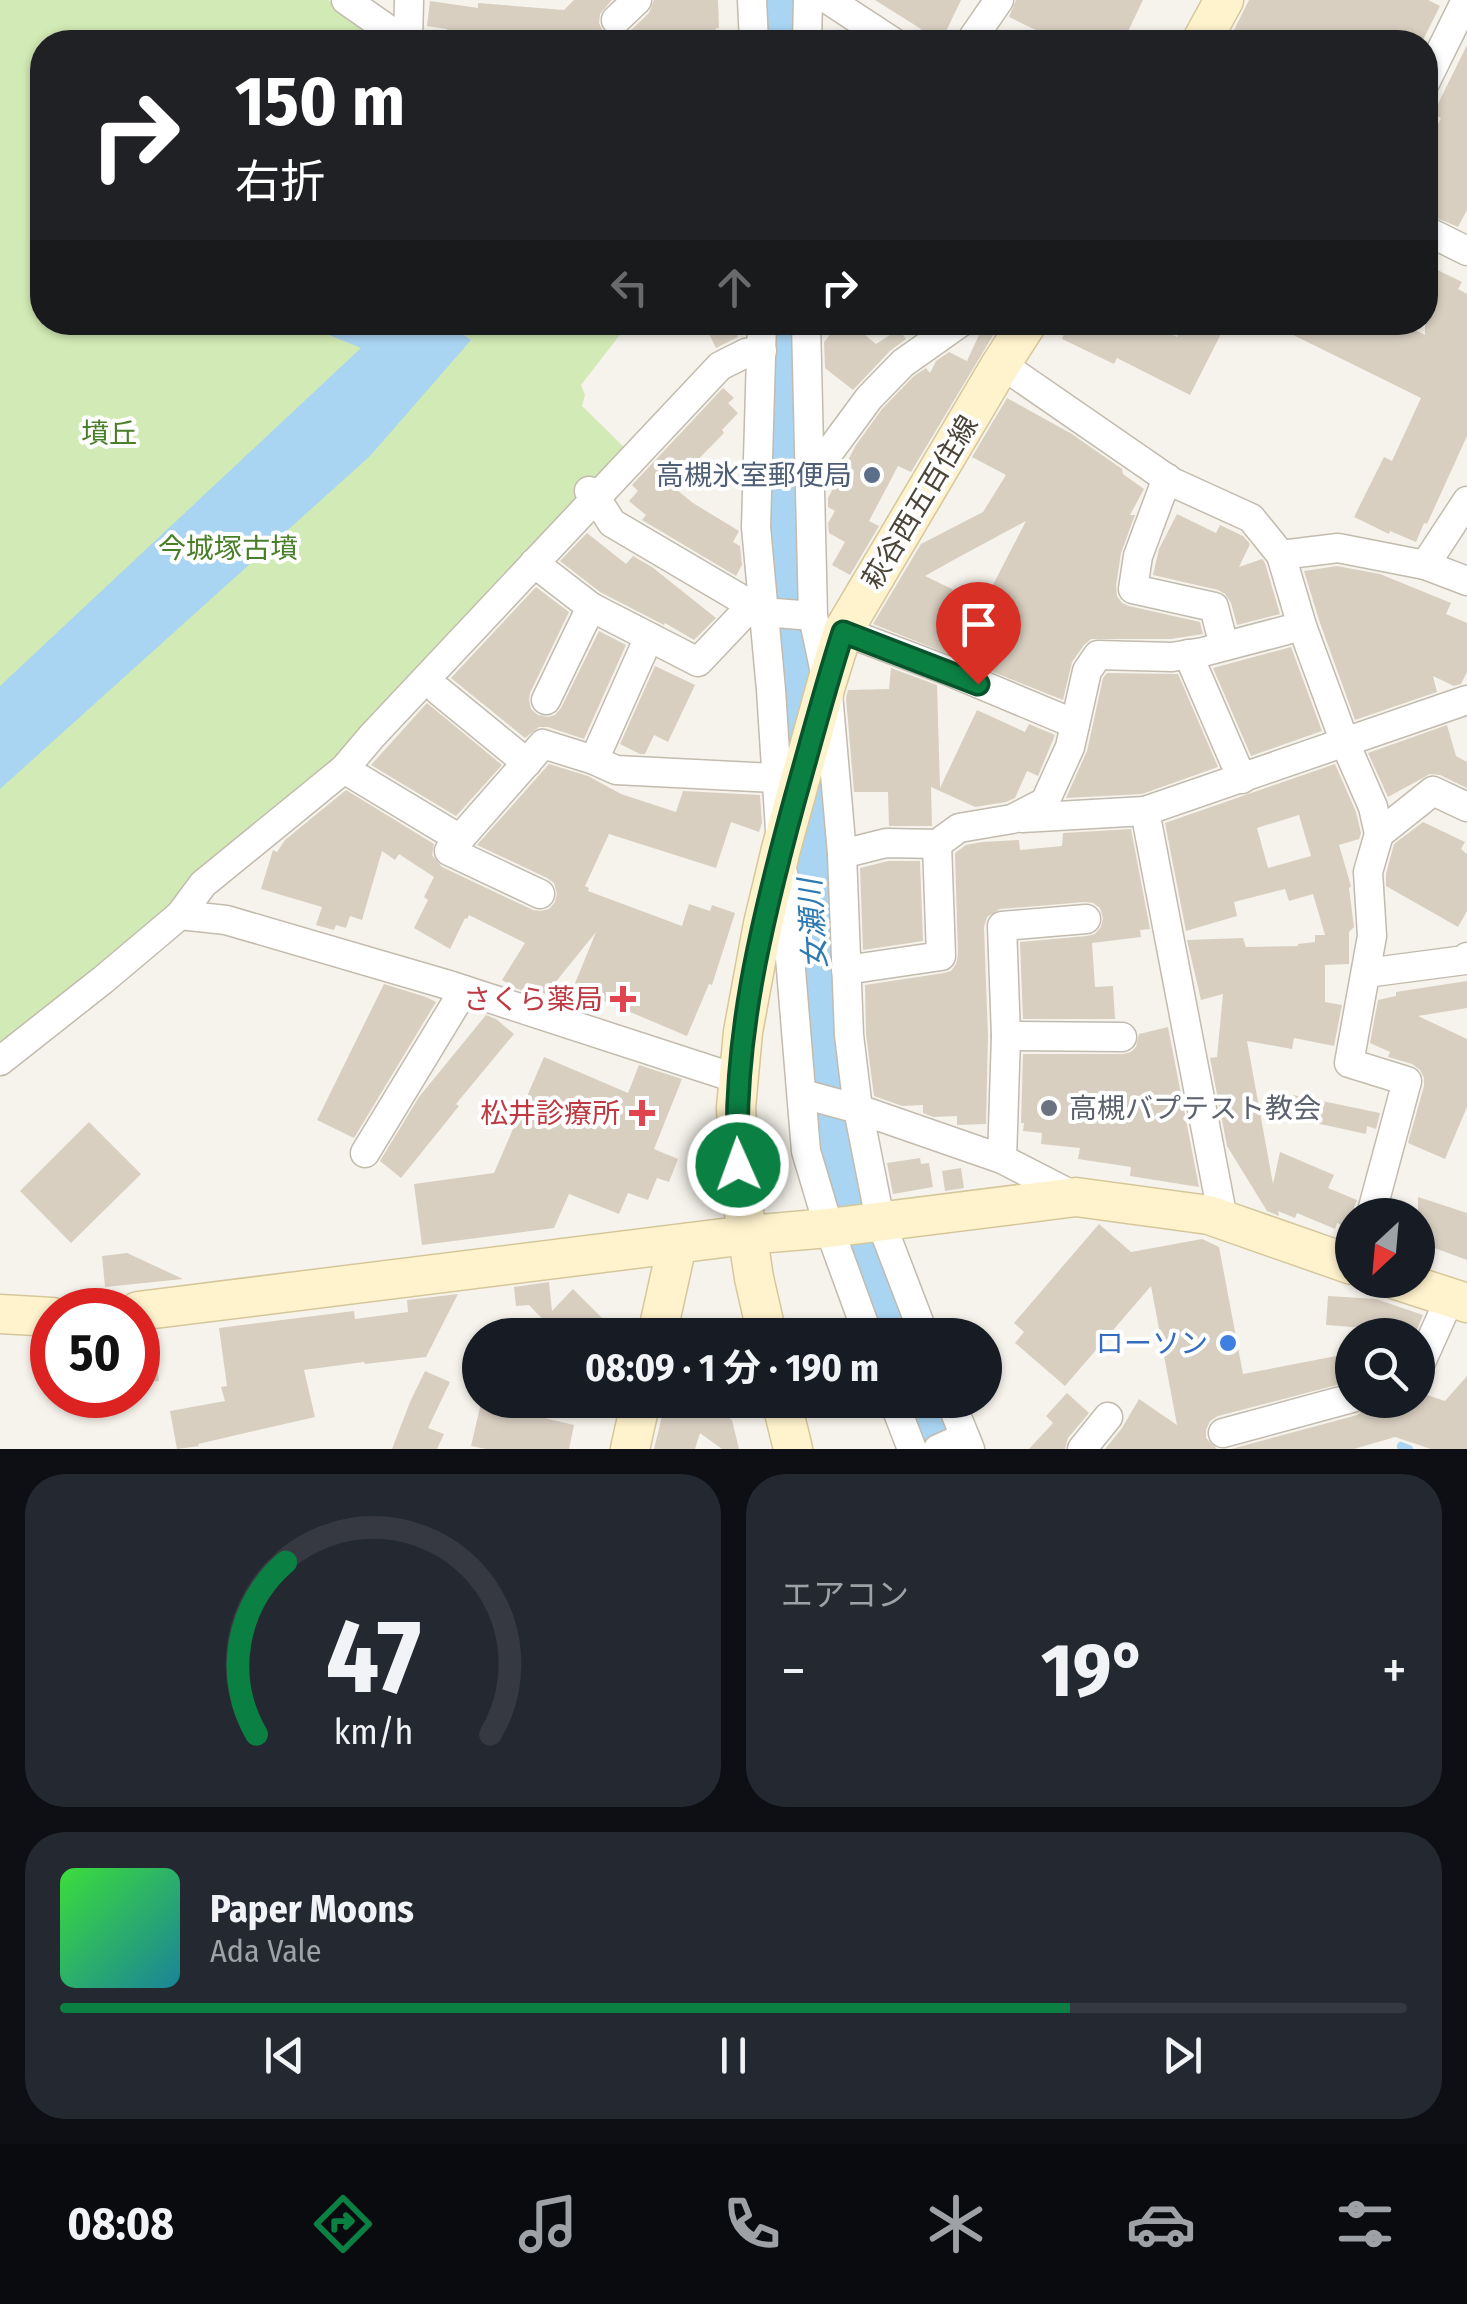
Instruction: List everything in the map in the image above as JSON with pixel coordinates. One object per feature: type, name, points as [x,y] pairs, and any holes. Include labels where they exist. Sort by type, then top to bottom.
[{"type":"street","points":[[346,0],[390,30]]},
{"type":"street","points":[[408,30],[409,0]]},
{"type":"street","points":[[616,20],[637,0]]},
{"type":"street","points":[[752,0],[753,30]]},
{"type":"street","points":[[808,0],[808,30]]},
{"type":"street","points":[[829,0],[875,30]]},
{"type":"street","points":[[978,30],[999,0]]},
{"type":"street","points":[[1208,30],[1224,0]]},
{"type":"street","points":[[1438,57],[1466,0]]},
{"type":"street","points":[[1438,236],[1467,251]]},
{"type":"street","points":[[806,335],[810,478],[828,624]]},
{"type":"street","points":[[810,478],[869,398],[903,364],[943,335]]},
{"type":"street","name":"萩谷西五百住線","points":[[763,1318],[738,1165],[738,1079],[754,971],[781,850],[783,795],[824,694],[828,624],[1020,335]]},
{"type":"street","points":[[0,1061],[180,914],[203,884],[344,769],[593,494],[720,366],[746,354],[762,336]]},
{"type":"street","points":[[540,894],[449,851],[543,744],[616,770],[783,795],[756,528],[762,336]]},
{"type":"street","points":[[1001,364],[1167,478],[1251,518],[1281,555],[1302,626],[1379,834],[1368,872],[1372,936],[1349,1063],[1406,1081],[1375,1198]]},
{"type":"street","points":[[1167,478],[1138,556],[1132,590],[1214,608],[1224,646]]},
{"type":"street","points":[[593,494],[612,523],[762,609],[828,624],[1075,724]]},
{"type":"street","points":[[1425,565],[1467,501]]},
{"type":"street","points":[[1281,555],[1338,548],[1425,565],[1467,581]]},
{"type":"street","points":[[534,563],[591,607],[698,662],[762,609]]},
{"type":"street","points":[[546,700],[591,607]]},
{"type":"street","points":[[1012,819],[1045,802],[1070,747],[1087,671],[1098,655],[1172,657],[1302,626]]},
{"type":"street","points":[[594,760],[649,637]]},
{"type":"street","points":[[1188,654],[1242,778]]},
{"type":"street","points":[[439,691],[527,763]]},
{"type":"street","points":[[824,694],[842,854],[854,1108],[854,1224],[866,1318]]},
{"type":"street","points":[[842,854],[886,843],[937,844],[959,828],[1012,819],[1145,811],[1467,700]]},
{"type":"street","points":[[344,769],[460,839]]},
{"type":"street","points":[[1379,834],[1433,790],[1467,806]]},
{"type":"street","points":[[1145,811],[1223,1219]]},
{"type":"street","points":[[846,970],[941,956],[937,844]]},
{"type":"street","points":[[781,850],[806,1151],[913,1318]]},
{"type":"street","points":[[180,914],[226,920],[464,990],[738,1079]]},
{"type":"street","points":[[1002,1159],[1006,1036],[1002,926],[1086,919]]},
{"type":"street","points":[[1366,974],[1466,960]]},
{"type":"street","points":[[365,1154],[464,990]]},
{"type":"street","points":[[1006,1036],[1122,1036]]},
{"type":"street","points":[[803,1094],[1002,1159],[1076,1196]]},
{"type":"street","points":[[160,1308],[1076,1196],[1209,1215],[1335,1259]]},
{"type":"street","points":[[660,1318],[678,1245]]},
{"type":"street","points":[[1435,1340],[1458,1301]]},
{"type":"street","points":[[0,1314],[30,1316]]},
{"type":"street","points":[[1223,1433],[1335,1403]]},
{"type":"street","points":[[1082,1449],[1108,1417]]},
{"type":"street","points":[[630,1449],[637,1418]]},
{"type":"street","points":[[785,1418],[793,1449]]},
{"type":"street","points":[[900,1418],[912,1449]]},
{"type":"street","points":[[953,1418],[957,1444]]},
{"type":"green space","name":"今城塚古墳","points":[[0,0],[328,0],[371,30],[30,30],[30,335],[620,335],[581,385],[585,395],[582,406],[631,454],[343,755],[106,964],[0,1046]]},
{"type":"water","points":[[329,335],[464,335],[471,340],[370,456],[0,789],[0,686],[361,348]]},
{"type":"building","points":[[574,0],[612,0],[600,14],[602,30],[447,30],[427,26],[430,1],[478,8],[478,3],[564,10]]},
{"type":"building","points":[[654,0],[718,0],[716,28],[631,30],[649,13]]},
{"type":"building","points":[[875,0],[961,0],[947,30],[921,29]]},
{"type":"building","points":[[1016,0],[1143,0],[1129,30],[1036,30],[1009,17]]},
{"type":"building","points":[[1249,0],[1428,0],[1440,6],[1428,30],[1234,30]]},
{"type":"building","points":[[1467,45],[1467,210],[1458,227],[1438,219],[1441,118],[1438,104]]},
{"type":"building","points":[[1438,270],[1462,282],[1458,289],[1467,294],[1467,436],[1416,542],[1354,517],[1384,457],[1392,461],[1421,398],[1293,335],[1438,335]]},
{"type":"building","points":[[710,335],[737,335],[738,337],[716,348]]},
{"type":"building","points":[[830,335],[865,335],[876,344],[890,335],[903,335],[906,339],[853,390],[825,368],[824,342]]},
{"type":"building","points":[[979,335],[993,335],[911,472],[898,466],[869,521],[879,526],[850,575],[832,565],[845,542],[829,533],[828,523],[835,511],[828,507],[828,498],[856,445],[882,409],[914,376],[926,368],[930,373],[936,361],[949,352],[967,361]]},
{"type":"building","points":[[1064,335],[1220,335],[1190,395],[1117,358],[1114,364],[1062,339]]},
{"type":"building","points":[[723,388],[734,398],[728,403],[738,413],[722,430],[724,433],[672,486],[739,531],[733,542],[740,546],[742,565],[736,576],[642,520],[646,515],[629,501],[638,491],[632,485]]},
{"type":"building","points":[[1007,398],[1072,434],[1122,469],[1123,474],[1144,489],[1130,515],[1135,515],[1121,553],[1117,596],[1129,606],[1200,622],[1203,634],[1171,639],[1091,639],[1072,662],[1063,700],[873,624],[921,544],[983,512],[1006,475],[972,457]],"holes":[[[1026,521],[983,604],[925,576]]]},
{"type":"building","points":[[1177,514],[1216,533],[1220,525],[1243,536],[1250,544],[1239,567],[1262,559],[1280,614],[1237,625],[1225,594],[1153,575],[1159,549]]},
{"type":"building","points":[[587,533],[626,564],[633,556],[652,567],[716,618],[694,640],[600,592],[560,561]]},
{"type":"building","points":[[1337,566],[1380,574],[1451,603],[1446,614],[1467,623],[1467,672],[1461,684],[1454,686],[1433,676],[1437,692],[1355,720],[1304,571]]},
{"type":"building","points":[[536,587],[569,612],[530,693],[531,709],[538,715],[555,715],[561,708],[599,631],[626,645],[584,739],[548,727],[539,727],[525,738],[451,678]]},
{"type":"building","points":[[1291,647],[1322,731],[1251,756],[1213,668]]},
{"type":"building","points":[[655,666],[695,685],[668,742],[654,735],[645,754],[640,754],[620,744]]},
{"type":"building","points":[[891,668],[937,685],[940,788],[977,710],[1025,732],[1029,724],[1055,735],[1038,776],[1027,771],[1015,798],[975,807],[931,787],[932,826],[889,826],[888,792],[854,792],[846,698],[848,690],[889,689]]},
{"type":"building","points":[[1107,673],[1178,674],[1218,767],[1142,794],[1066,798],[1087,751]]},
{"type":"building","points":[[427,703],[502,765],[456,816],[371,765]]},
{"type":"building","points":[[1447,725],[1456,756],[1467,762],[1467,788],[1430,774],[1388,797],[1368,753]]},
{"type":"building","points":[[549,764],[676,812],[683,791],[760,795],[759,832],[731,822],[716,868],[609,834],[585,886],[588,891],[682,926],[689,904],[710,911],[712,905],[735,913],[712,985],[709,984],[687,1036],[592,996],[585,1011],[567,1003],[596,932],[546,994],[540,992],[538,996],[502,980],[525,943],[469,915],[450,949],[414,928],[434,877],[399,854],[395,860],[382,851],[362,920],[350,916],[346,928],[336,925],[334,930],[316,925],[322,907],[261,889],[273,850],[277,852],[285,840],[346,790],[434,844],[432,855],[442,867],[533,910],[549,909],[557,894],[554,883],[477,845]]},
{"type":"building","points":[[1335,764],[1361,833],[1359,839],[1339,845],[1351,886],[1354,927],[1349,932],[1349,964],[1325,965],[1325,1002],[1342,1005],[1334,1046],[1294,1038],[1292,1049],[1247,1041],[1273,1184],[1280,1152],[1334,1175],[1328,1188],[1352,1198],[1335,1198],[1335,1229],[1297,1213],[1295,1218],[1267,1211],[1227,1146],[1210,1058],[1217,1057],[1223,994],[1201,1000],[1187,940],[1243,938],[1246,947],[1315,942],[1315,935],[1325,935],[1313,894],[1289,901],[1285,889],[1234,902],[1237,916],[1186,931],[1165,823]],"holes":[[[1299,815],[1311,856],[1268,868],[1257,828]]]},
{"type":"building","points":[[1423,822],[1465,842],[1461,849],[1467,854],[1467,911],[1458,927],[1386,886],[1394,844]]},
{"type":"building","points":[[1131,829],[1150,929],[1140,930],[1141,937],[1092,943],[1095,987],[1113,986],[1115,1019],[1023,1019],[1020,942],[1095,934],[1103,919],[1100,908],[1085,902],[1000,909],[987,917],[984,927],[986,1124],[957,1125],[957,1116],[933,1117],[923,1113],[923,1105],[902,1106],[874,1096],[865,985],[944,973],[956,964],[955,853],[966,845],[982,842],[1019,840],[1020,850],[1062,846],[1063,833]]},
{"type":"building","points":[[888,861],[920,861],[923,941],[863,950],[860,868]]},
{"type":"building","points":[[1467,981],[1467,1008],[1418,1016],[1467,1039],[1467,1107],[1445,1159],[1408,1143],[1424,1086],[1420,1070],[1388,1057],[1390,1052],[1370,1043],[1378,1000],[1396,996],[1396,992]]},
{"type":"building","points":[[384,984],[436,1002],[354,1138],[317,1120]]},
{"type":"building","points":[[486,1015],[514,1034],[401,1178],[380,1161],[419,1097]]},
{"type":"building","points":[[1168,1027],[1199,1187],[1130,1176],[1131,1167],[1078,1159],[1080,1148],[1041,1144],[1042,1133],[1023,1131],[1023,1054],[1123,1054],[1136,1047],[1139,1034]]},
{"type":"building","points":[[544,1057],[628,1093],[639,1065],[682,1079],[654,1149],[678,1159],[669,1182],[657,1178],[648,1200],[628,1193],[619,1214],[569,1194],[554,1228],[422,1245],[414,1184],[494,1173]]},
{"type":"building","points":[[1293,1095],[1380,1113],[1376,1129],[1367,1126],[1366,1134],[1288,1117]]},
{"type":"building","points":[[89,1122],[141,1174],[71,1243],[20,1191]]},
{"type":"building","points":[[920,1158],[921,1164],[929,1163],[933,1187],[893,1194],[887,1163]]},
{"type":"building","points":[[961,1168],[964,1188],[945,1191],[942,1171]]},
{"type":"building","points":[[1435,1203],[1467,1213],[1467,1260],[1435,1248]]},
{"type":"building","points":[[1099,1224],[1131,1252],[1202,1239],[1219,1247],[1243,1374],[1335,1356],[1335,1385],[1218,1416],[1206,1430],[1206,1438],[1217,1449],[1105,1449],[1139,1399],[1177,1425],[1151,1286],[1065,1386],[1015,1343],[1024,1332],[1014,1323]]},
{"type":"building","points":[[127,1253],[183,1279],[105,1287],[102,1256]]},
{"type":"building","points":[[549,1282],[552,1311],[573,1289],[602,1318],[542,1318],[529,1305],[516,1306],[514,1287]]},
{"type":"building","points":[[458,1294],[426,1357],[304,1370],[315,1417],[177,1449],[170,1411],[225,1401],[221,1387],[227,1386],[219,1328],[354,1311],[355,1319],[408,1312],[407,1300]]},
{"type":"building","points":[[1328,1296],[1376,1299],[1423,1315],[1335,1318],[1335,1326],[1326,1325]]},
{"type":"building","points":[[425,1371],[450,1382],[428,1428],[444,1434],[437,1449],[392,1449],[410,1402]]},
{"type":"building","points":[[1467,1376],[1467,1449],[1431,1449],[1395,1437],[1354,1449],[1231,1449],[1346,1418],[1435,1418],[1435,1398],[1445,1401]]},
{"type":"building","points":[[1067,1393],[1089,1413],[1068,1438],[1065,1449],[1029,1449],[1053,1423],[1046,1416]]},
{"type":"building","points":[[478,1418],[544,1418],[574,1425],[569,1449],[471,1446]]},
{"type":"building","points":[[662,1418],[729,1418],[739,1449],[722,1449],[700,1433],[695,1449],[654,1449]]},
{"type":"waterway","name":"女瀬川","points":[[774,0],[775,30]]},
{"type":"waterway","name":"女瀬川","points":[[785,335],[799,712],[822,1072],[846,1199],[860,1250],[888,1318]]},
{"type":"waterway","name":"女瀬川","points":[[930,1418],[944,1449]]},
{"type":"waterway","points":[[1401,1446],[1409,1449]]},
{"type":"place","name":"高槻氷室郵便局","points":[[872,475]]},
{"type":"place","name":"さくら薬局","points":[[623,999]]},
{"type":"place","name":"高槻バプテスト教会","points":[[1049,1108]]},
{"type":"place","name":"松井診療所","points":[[642,1113]]},
{"type":"place","name":"ローソン","points":[[1228,1343]]},
{"type":"route","points":[[738,1165],[738,1079],[763,924],[843,632],[978,684]]},
{"type":"park label","name":"墳丘","points":[[109,433]]}]
